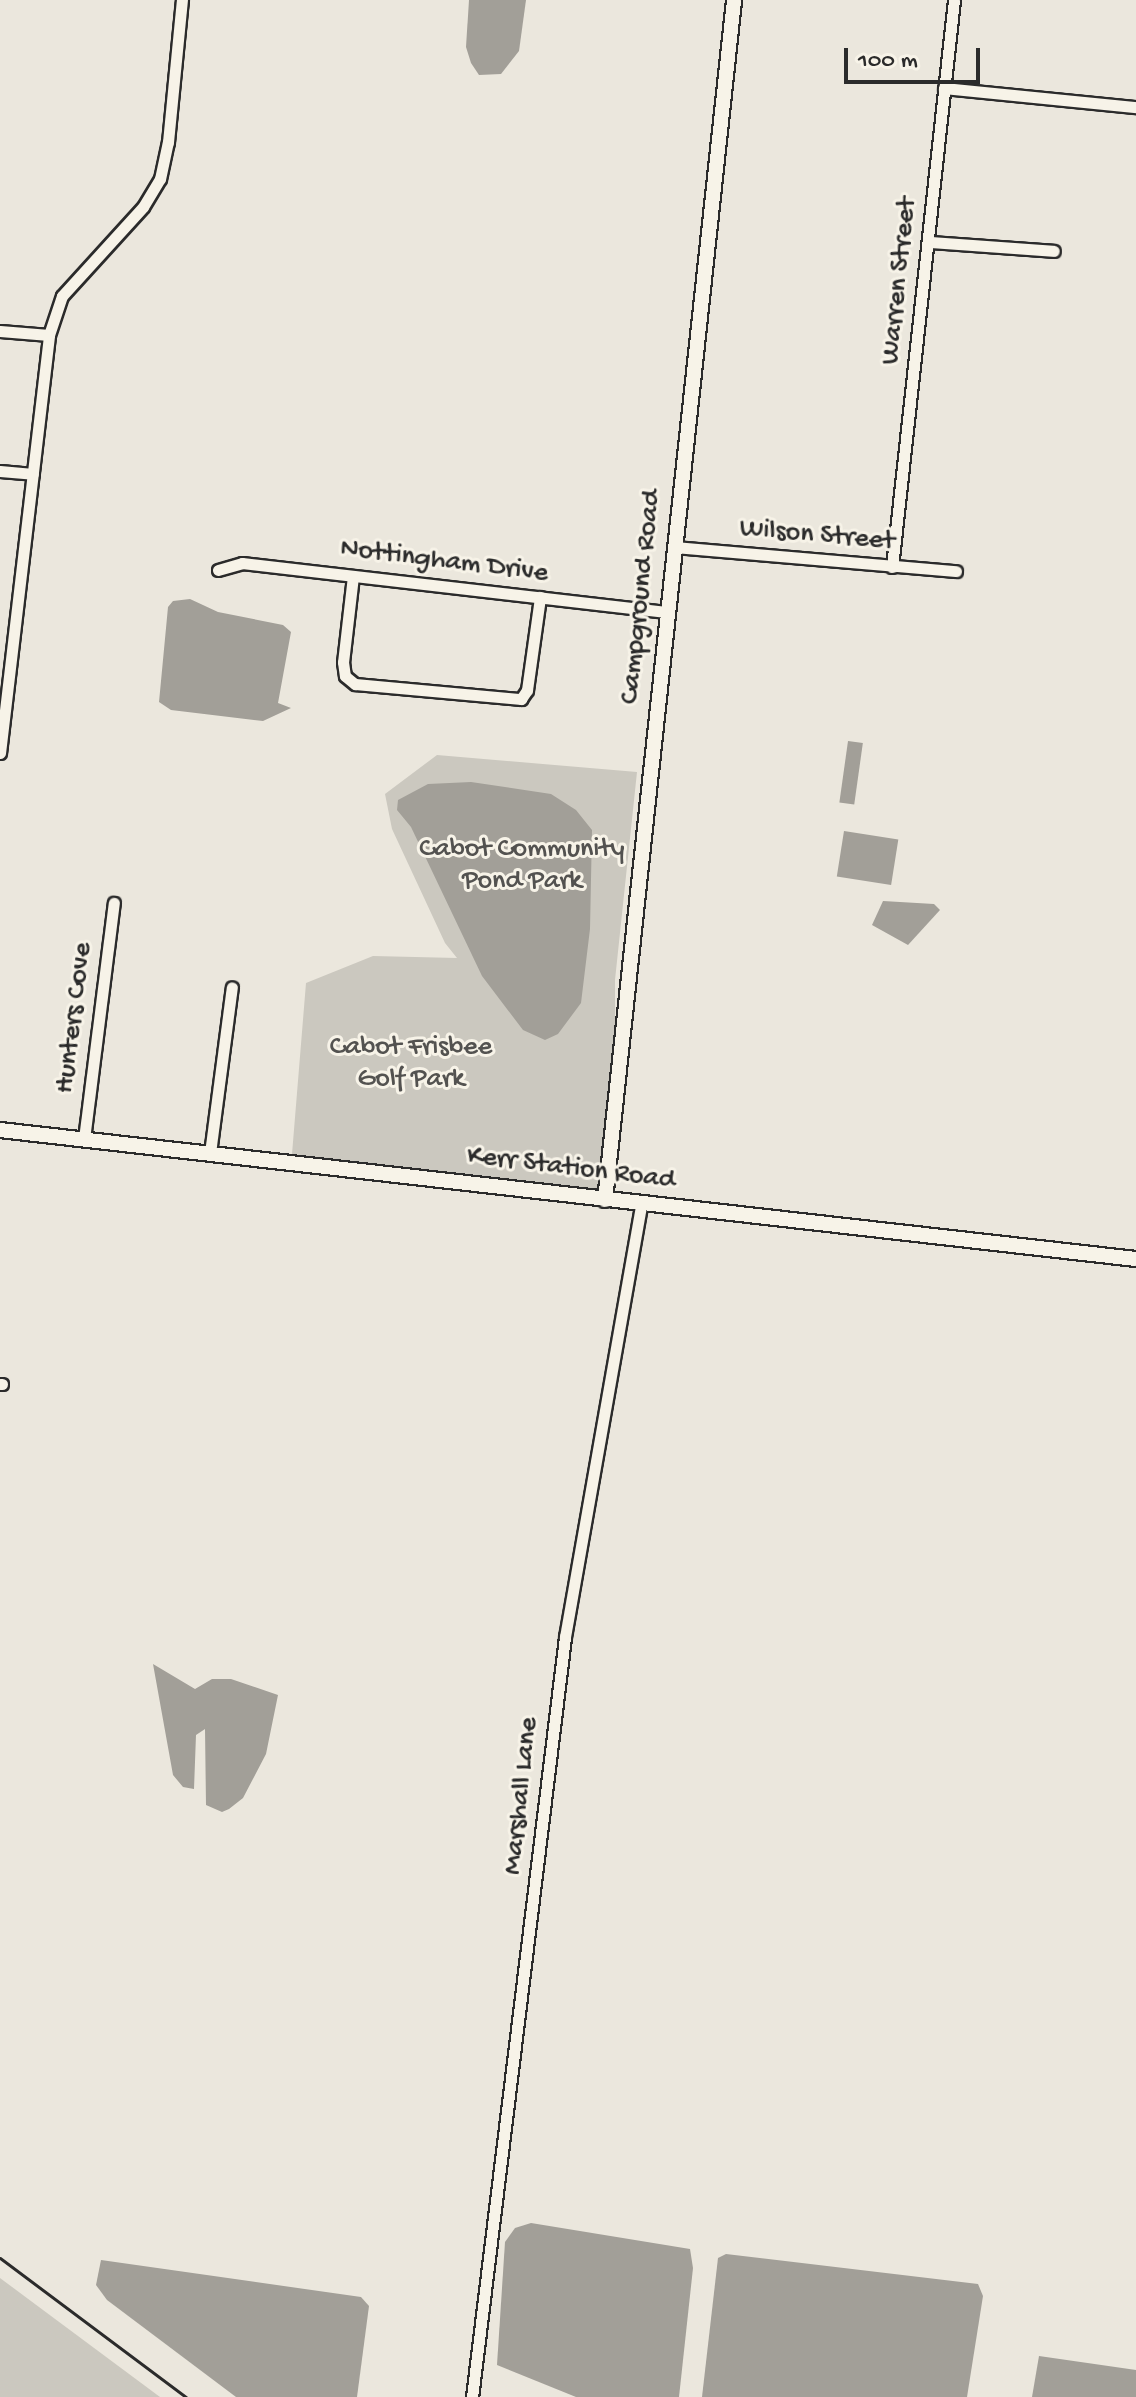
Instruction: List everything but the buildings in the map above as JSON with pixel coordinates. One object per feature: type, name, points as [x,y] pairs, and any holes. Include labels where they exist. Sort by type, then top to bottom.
[{"type":"street","points":[[0,753],[49,335],[62,296],[143,207],[160,179],[182,0]]},
{"type":"street","name":"Campground Road","points":[[605,1200],[734,0]]},
{"type":"street","name":"Warren Street","points":[[892,567],[954,0]]},
{"type":"street","points":[[944,88],[1136,107]]},
{"type":"street","points":[[929,242],[1054,251]]},
{"type":"street","points":[[0,331],[49,335]]},
{"type":"street","points":[[0,471],[33,474]]},
{"type":"street","name":"Wilson Street","points":[[674,547],[956,571]]},
{"type":"street","name":"Nottingham Drive","points":[[218,570],[242,563],[666,612]]},
{"type":"street","points":[[353,576],[345,676],[370,686],[521,699],[527,690],[540,597]]},
{"type":"street","name":"Hunters Cove","points":[[84,1139],[114,903]]},
{"type":"street","points":[[210,1153],[232,987]]},
{"type":"street","name":"Kerr Station Road","points":[[0,1130],[1136,1259]]},
{"type":"street","name":"Marshall Lane","points":[[472,2397],[565,1637],[641,1204]]},
{"type":"green space","points":[[437,755],[637,772],[615,980],[615,1104],[605,1200],[292,1154],[306,983],[373,956],[457,958],[445,943],[392,829],[385,794]]},
{"type":"green space","points":[[0,2278],[160,2397],[0,2397]]},
{"type":"shaded area","points":[[469,0],[526,0],[519,51],[501,74],[479,75],[471,63],[466,47]]},
{"type":"shaded area","points":[[190,599],[218,612],[283,625],[291,632],[278,703],[291,708],[263,721],[171,710],[159,702],[168,607],[173,601]]},
{"type":"shaded area","points":[[848,741],[863,743],[854,804],[839,802]]},
{"type":"shaded area","points":[[471,782],[551,794],[576,810],[592,830],[590,929],[581,1003],[558,1034],[545,1040],[523,1030],[482,976],[411,827],[397,810],[398,800],[428,784]]},
{"type":"shaded area","points":[[844,831],[898,840],[891,885],[837,876]]},
{"type":"shaded area","points":[[883,901],[934,904],[940,910],[908,945],[872,925]]},
{"type":"shaded area","points":[[153,1664],[195,1689],[212,1679],[231,1679],[278,1695],[266,1754],[243,1798],[229,1809],[222,1812],[206,1805],[205,1729],[196,1735],[194,1789],[183,1787],[173,1775]]},
{"type":"shaded area","points":[[531,2223],[690,2249],[693,2268],[679,2397],[576,2397],[497,2365],[505,2242],[515,2228]]},
{"type":"shaded area","points":[[726,2254],[978,2284],[983,2296],[967,2397],[702,2397],[718,2258]]},
{"type":"shaded area","points":[[101,2260],[361,2297],[369,2306],[357,2397],[236,2397],[107,2300],[96,2285]]},
{"type":"shaded area","points":[[1039,2356],[1136,2370],[1136,2397],[1032,2397]]},
{"type":"railway","points":[[0,2258],[186,2397]]},
{"type":"park label","name":"Cabot Community Pond Park","points":[[522,866]]},
{"type":"park label","name":"Cabot Frisbee Golf Park","points":[[411,1064]]}]
